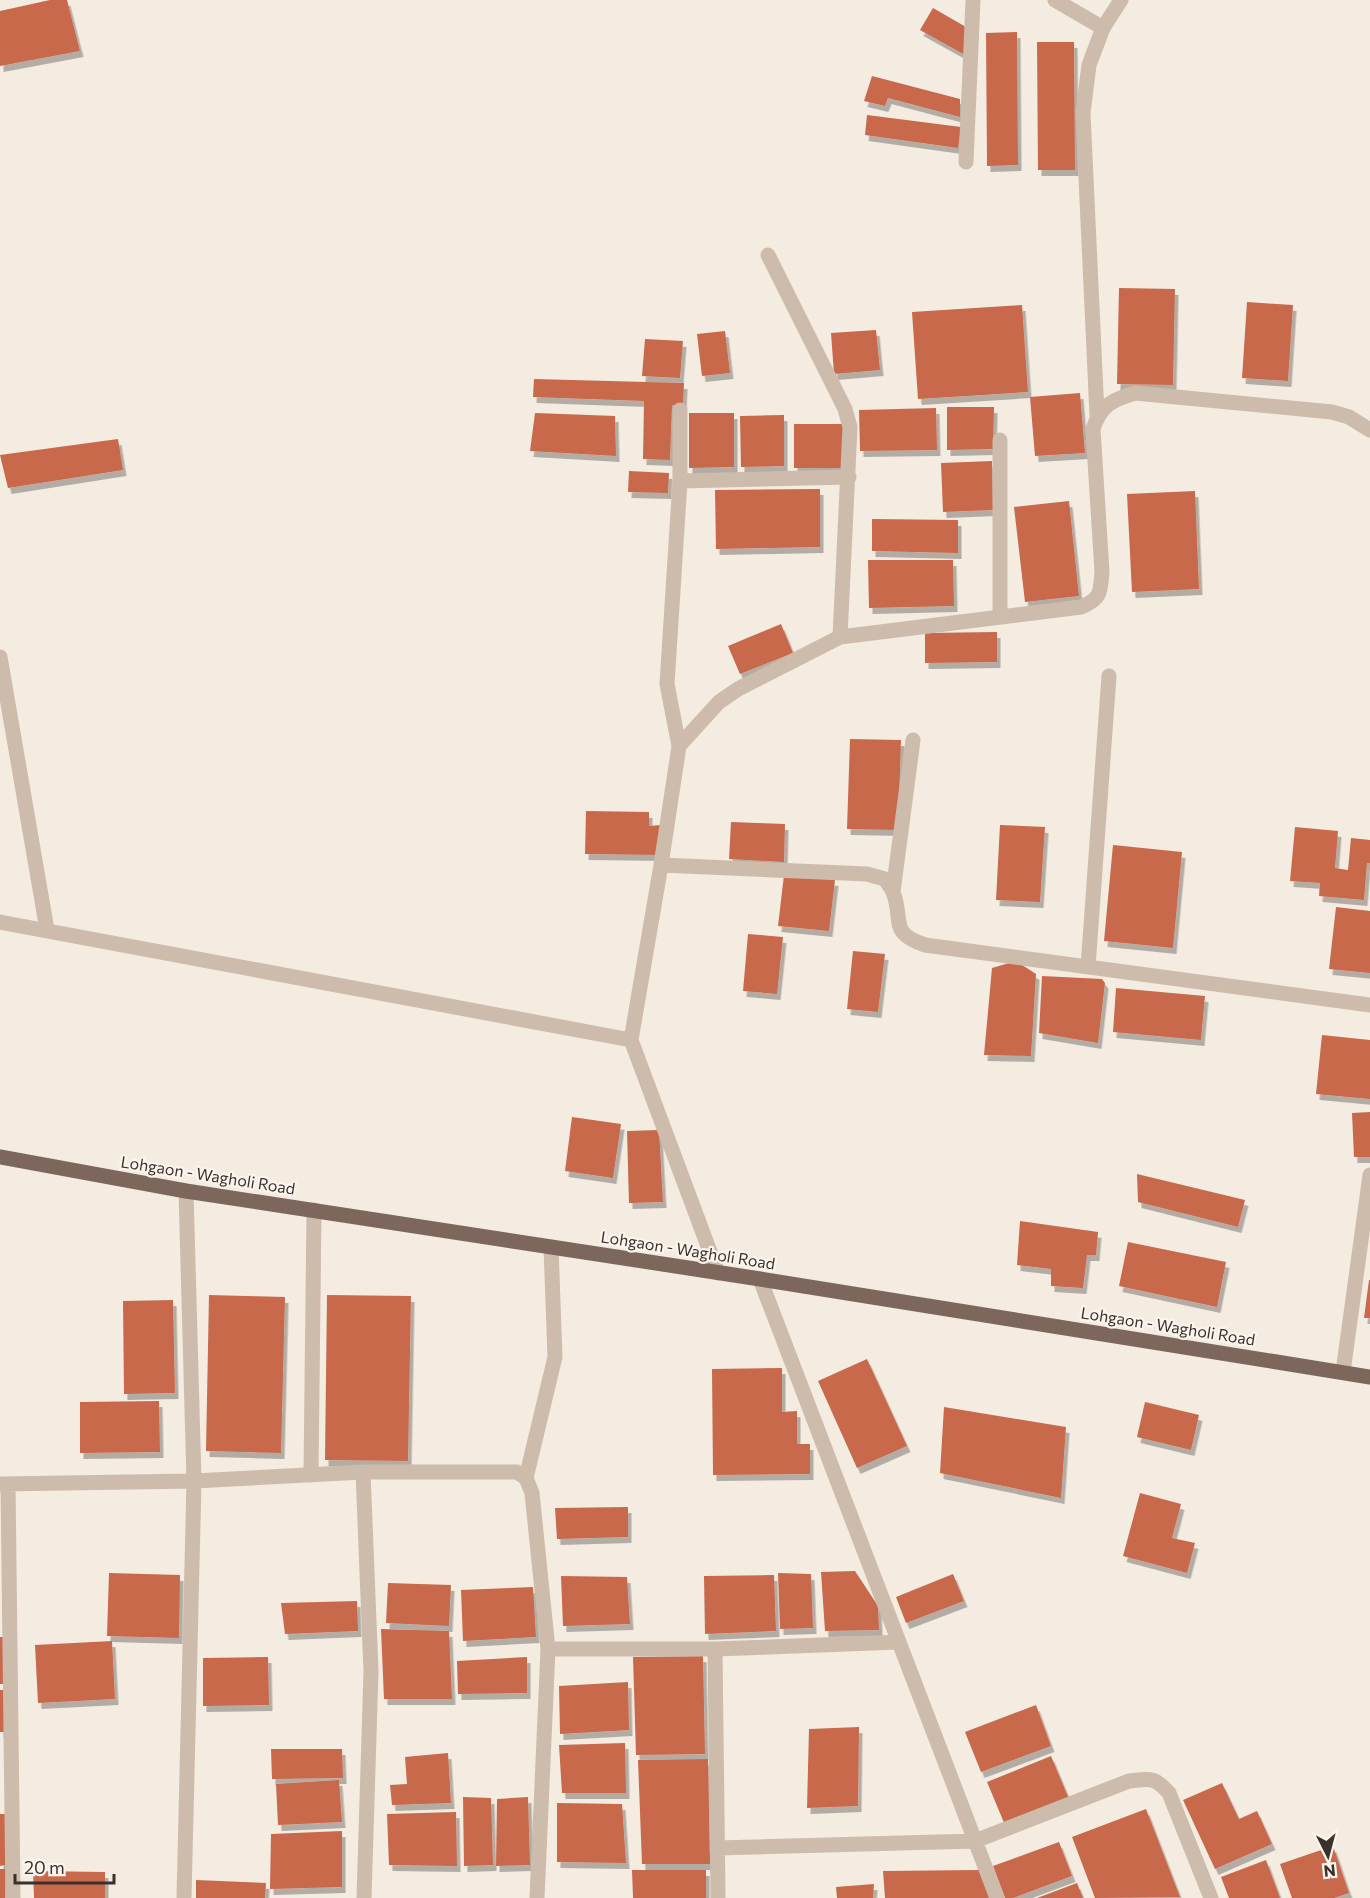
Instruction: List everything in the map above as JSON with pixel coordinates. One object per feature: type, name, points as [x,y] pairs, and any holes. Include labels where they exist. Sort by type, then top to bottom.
[{"type":"main road","name":"Lohgaon - Wagholi Road","points":[[0,1157],[186,1191],[760,1279],[1370,1377]]},
{"type":"street","points":[[966,162],[973,0]]},
{"type":"street","points":[[1055,0],[1103,28]]},
{"type":"street","points":[[680,746],[719,702],[738,689],[840,637],[1081,607],[1094,601],[1100,591],[1102,572],[1093,429],[1097,415],[1083,113],[1089,65],[1103,28],[1121,0]]},
{"type":"street","points":[[768,255],[844,409],[850,427],[840,637]]},
{"type":"street","points":[[1097,415],[1116,399],[1135,393],[1332,412],[1349,417],[1370,430]]},
{"type":"street","points":[[680,411],[680,481],[667,684],[680,746],[630,1040],[718,1273]]},
{"type":"street","points":[[1000,440],[1000,617]]},
{"type":"street","points":[[680,481],[849,477]]},
{"type":"street","points":[[0,657],[47,930]]},
{"type":"street","points":[[1088,967],[1109,676]]},
{"type":"street","points":[[913,740],[893,892],[900,931],[910,940],[925,945],[1370,1005]]},
{"type":"street","points":[[661,865],[867,874],[885,879],[893,892]]},
{"type":"street","points":[[0,922],[630,1040]]},
{"type":"street","points":[[1343,1372],[1370,1175]]},
{"type":"street","points":[[184,1898],[194,1480],[186,1191]]},
{"type":"street","points":[[311,1475],[314,1210]]},
{"type":"street","points":[[526,1478],[555,1357],[551,1247]]},
{"type":"street","points":[[760,1279],[997,1898]]},
{"type":"street","points":[[363,1472],[370,1671],[364,1898]]},
{"type":"street","points":[[13,1898],[4,1484],[194,1480],[363,1472],[517,1472],[526,1478],[532,1493],[548,1649],[537,1898]]},
{"type":"street","points":[[548,1649],[715,1649],[899,1642]]},
{"type":"street","points":[[715,1649],[718,1898]]},
{"type":"street","points":[[717,1848],[975,1841],[1129,1781],[1147,1779],[1158,1782],[1168,1793],[1211,1898]]},
{"type":"building","points":[[50,0],[67,0],[80,51],[0,66],[0,11]]},
{"type":"building","points":[[933,8],[966,27],[965,55],[920,30]]},
{"type":"building","points":[[1017,32],[1018,165],[987,166],[986,33]]},
{"type":"building","points":[[1037,42],[1074,42],[1075,170],[1038,170]]},
{"type":"building","points":[[872,76],[960,99],[960,117],[888,98],[885,106],[864,101]]},
{"type":"building","points":[[867,115],[961,127],[958,148],[865,135]]},
{"type":"building","points":[[1119,288],[1175,289],[1173,385],[1117,384]]},
{"type":"building","points":[[1247,302],[1293,305],[1288,381],[1242,378]]},
{"type":"building","points":[[1022,305],[1028,392],[918,399],[912,312]]},
{"type":"building","points":[[876,330],[880,370],[834,374],[831,333]]},
{"type":"building","points":[[725,331],[730,373],[702,376],[697,334]]},
{"type":"building","points":[[645,339],[683,341],[680,378],[642,376]]},
{"type":"building","points":[[534,379],[684,383],[683,405],[672,405],[670,460],[643,459],[644,401],[533,397]]},
{"type":"building","points":[[1080,393],[1085,453],[1035,456],[1030,397]]},
{"type":"building","points":[[947,407],[994,407],[993,449],[947,450]]},
{"type":"building","points":[[936,408],[937,450],[860,451],[859,410]]},
{"type":"building","points":[[535,413],[615,416],[616,456],[530,451]]},
{"type":"building","points":[[689,413],[734,413],[734,467],[689,468]]},
{"type":"building","points":[[784,415],[784,466],[741,467],[740,416]]},
{"type":"building","points":[[794,424],[843,424],[843,468],[794,468]]},
{"type":"building","points":[[118,439],[123,470],[8,488],[0,455]]},
{"type":"building","points":[[992,461],[993,510],[943,512],[941,463]]},
{"type":"building","points":[[629,471],[669,473],[668,493],[628,492]]},
{"type":"building","points":[[820,489],[820,547],[716,549],[715,490]]},
{"type":"building","points":[[1195,491],[1199,589],[1132,592],[1127,494]]},
{"type":"building","points":[[1069,501],[1079,596],[1025,602],[1014,507]]},
{"type":"building","points":[[872,519],[958,520],[958,553],[872,551]]},
{"type":"building","points":[[868,560],[953,560],[954,606],[869,608]]},
{"type":"building","points":[[781,624],[793,653],[740,674],[728,646]]},
{"type":"building","points":[[997,632],[997,662],[925,663],[925,633]]},
{"type":"building","points":[[850,739],[901,740],[898,830],[847,829]]},
{"type":"building","points":[[586,811],[649,812],[649,826],[661,825],[661,855],[585,854]]},
{"type":"building","points":[[731,822],[785,824],[784,862],[729,859]]},
{"type":"building","points":[[1000,825],[1045,827],[1040,902],[996,900]]},
{"type":"building","points":[[1295,827],[1338,831],[1335,868],[1348,870],[1351,838],[1370,840],[1370,863],[1367,863],[1364,900],[1319,896],[1320,883],[1290,881]]},
{"type":"building","points":[[1113,845],[1182,852],[1173,948],[1104,941]]},
{"type":"building","points":[[784,875],[835,880],[829,931],[778,926]]},
{"type":"building","points":[[1336,907],[1370,911],[1370,973],[1329,969]]},
{"type":"building","points":[[748,934],[783,937],[777,994],[743,991]]},
{"type":"building","points":[[853,951],[885,954],[878,1012],[847,1009]]},
{"type":"building","points":[[1016,961],[1036,974],[1031,1056],[984,1055],[992,968]]},
{"type":"building","points":[[1042,976],[1102,979],[1105,983],[1098,1043],[1039,1033]]},
{"type":"building","points":[[1116,988],[1205,996],[1201,1040],[1113,1032]]},
{"type":"building","points":[[1322,1035],[1370,1040],[1370,1099],[1316,1094]]},
{"type":"building","points":[[1370,1112],[1370,1157],[1354,1157],[1352,1113]]},
{"type":"building","points":[[572,1117],[621,1124],[613,1178],[565,1171]]},
{"type":"building","points":[[659,1130],[663,1202],[629,1203],[627,1131]]},
{"type":"building","points":[[1137,1174],[1245,1200],[1238,1227],[1138,1202]]},
{"type":"building","points":[[1020,1221],[1098,1232],[1096,1255],[1087,1255],[1083,1288],[1051,1286],[1051,1269],[1017,1265]]},
{"type":"building","points":[[1128,1242],[1226,1262],[1217,1307],[1119,1286]]},
{"type":"building","points":[[1369,1280],[1370,1318],[1364,1318]]},
{"type":"building","points":[[209,1295],[285,1297],[281,1453],[206,1451]]},
{"type":"building","points":[[327,1295],[411,1296],[408,1461],[325,1460]]},
{"type":"building","points":[[173,1300],[175,1393],[124,1394],[123,1301]]},
{"type":"building","points":[[867,1359],[907,1446],[857,1468],[818,1381]]},
{"type":"building","points":[[782,1368],[782,1412],[797,1411],[797,1444],[810,1444],[810,1474],[713,1475],[712,1369]]},
{"type":"building","points":[[159,1401],[160,1452],[80,1453],[80,1402]]},
{"type":"building","points":[[1145,1402],[1199,1415],[1191,1450],[1137,1437]]},
{"type":"building","points":[[944,1407],[1066,1427],[1061,1498],[940,1473]]},
{"type":"building","points":[[1140,1493],[1181,1504],[1172,1538],[1195,1543],[1187,1573],[1123,1556]]},
{"type":"building","points":[[628,1507],[628,1537],[557,1539],[555,1508]]},
{"type":"building","points":[[855,1571],[878,1606],[879,1630],[825,1631],[821,1572]]},
{"type":"building","points":[[109,1573],[180,1575],[179,1638],[107,1636]]},
{"type":"building","points":[[778,1573],[811,1574],[813,1628],[780,1629]]},
{"type":"building","points":[[953,1574],[964,1601],[906,1623],[896,1597]]},
{"type":"building","points":[[774,1575],[776,1631],[705,1634],[704,1576]]},
{"type":"building","points":[[561,1576],[627,1577],[630,1624],[563,1626]]},
{"type":"building","points":[[388,1583],[451,1585],[449,1626],[386,1623]]},
{"type":"building","points":[[533,1587],[536,1637],[463,1641],[461,1590]]},
{"type":"building","points":[[357,1601],[358,1631],[285,1634],[281,1603]]},
{"type":"building","points":[[381,1629],[449,1631],[452,1699],[384,1699]]},
{"type":"building","points":[[0,1637],[6,1637],[6,1684],[0,1684]]},
{"type":"building","points":[[112,1641],[115,1699],[38,1703],[35,1645]]},
{"type":"building","points":[[703,1656],[705,1754],[636,1755],[633,1657]]},
{"type":"building","points":[[268,1657],[269,1705],[203,1706],[203,1658]]},
{"type":"building","points":[[527,1657],[527,1693],[458,1694],[457,1661]]},
{"type":"building","points":[[628,1682],[629,1730],[560,1734],[559,1686]]},
{"type":"building","points":[[0,1690],[4,1690],[7,1732],[0,1732]]},
{"type":"building","points":[[1036,1705],[1051,1746],[981,1772],[965,1732]]},
{"type":"building","points":[[859,1727],[858,1806],[807,1808],[809,1729]]},
{"type":"building","points":[[625,1743],[626,1793],[562,1793],[559,1745]]},
{"type":"building","points":[[271,1749],[342,1749],[343,1778],[272,1779]]},
{"type":"building","points":[[448,1753],[451,1803],[392,1805],[390,1785],[407,1784],[405,1757]]},
{"type":"building","points":[[1051,1756],[1069,1799],[1005,1825],[987,1782]]},
{"type":"building","points":[[708,1759],[710,1864],[642,1864],[638,1760]]},
{"type":"building","points":[[339,1780],[342,1822],[278,1825],[276,1784]]},
{"type":"building","points":[[1222,1783],[1239,1819],[1257,1811],[1272,1844],[1215,1869],[1183,1800]]},
{"type":"building","points":[[463,1797],[491,1798],[493,1865],[464,1866]]},
{"type":"building","points":[[528,1797],[530,1865],[496,1866],[497,1799]]},
{"type":"building","points":[[557,1803],[622,1804],[626,1863],[557,1862]]},
{"type":"building","points":[[1146,1809],[1180,1897],[1095,1898],[1072,1837]]},
{"type":"building","points":[[456,1812],[457,1866],[389,1865],[387,1814]]},
{"type":"building","points":[[0,1814],[5,1814],[6,1865],[0,1866]]},
{"type":"building","points":[[342,1831],[342,1887],[270,1889],[271,1834]]},
{"type":"building","points":[[1059,1842],[1072,1876],[1013,1898],[1005,1898],[993,1866]]},
{"type":"building","points":[[1333,1846],[1349,1893],[1334,1898],[1292,1898],[1280,1864]]},
{"type":"building","points":[[1266,1860],[1280,1898],[1229,1898],[1221,1877]]},
{"type":"building","points":[[0,1869],[6,1869],[5,1898],[0,1898]]},
{"type":"building","points":[[632,1870],[706,1870],[706,1898],[633,1898]]},
{"type":"building","points":[[980,1870],[989,1898],[885,1898],[883,1871]]},
{"type":"building","points":[[33,1871],[105,1872],[105,1898],[34,1898]]},
{"type":"building","points":[[196,1880],[266,1883],[265,1898],[196,1898]]},
{"type":"building","points":[[1077,1883],[1083,1898],[1037,1898]]},
{"type":"building","points":[[874,1884],[873,1898],[837,1898],[836,1887]]}]
